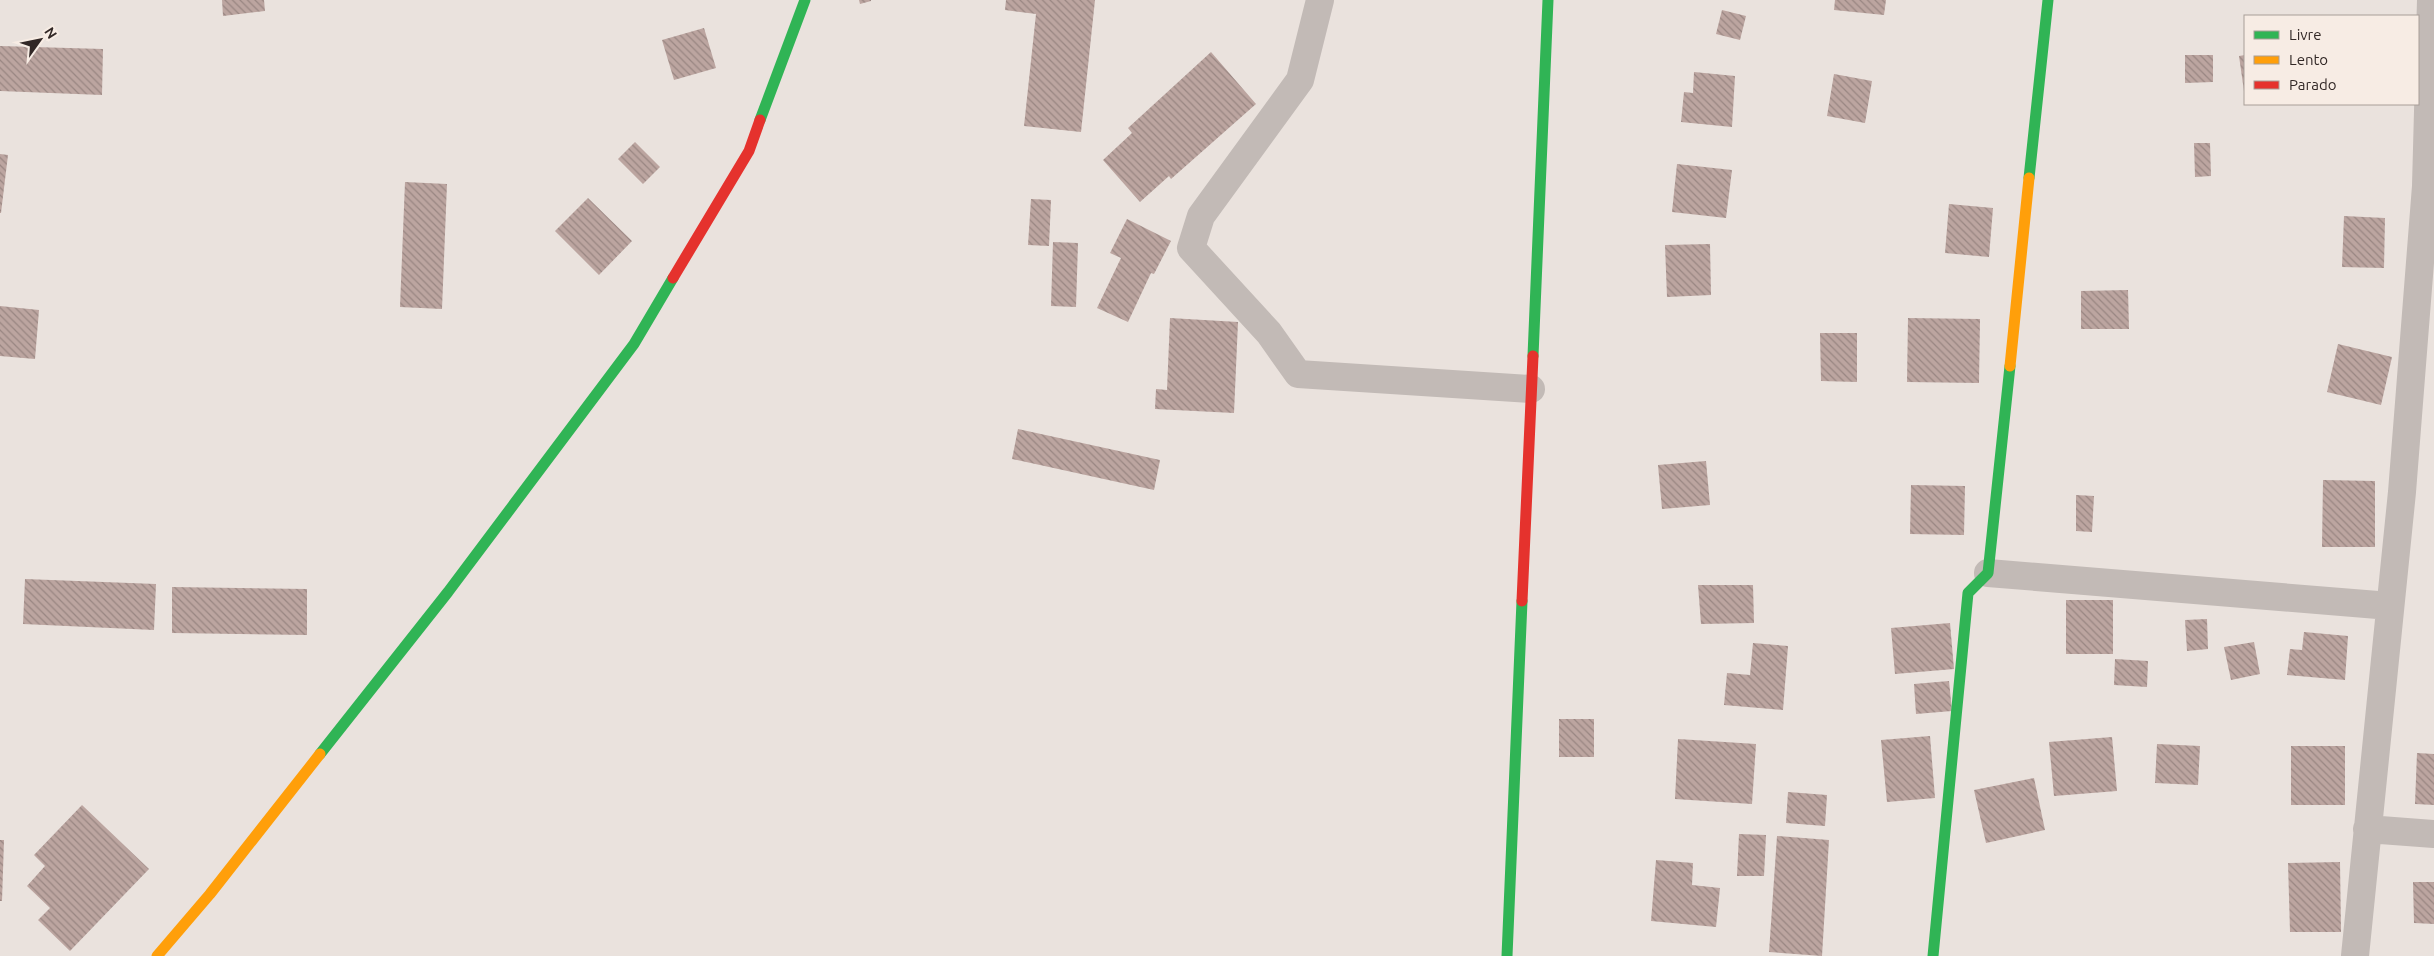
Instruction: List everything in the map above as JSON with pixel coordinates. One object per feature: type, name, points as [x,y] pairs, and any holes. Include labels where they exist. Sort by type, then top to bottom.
[{"type":"main road","points":[[157,956],[216,886],[448,592],[634,344],[749,151],[805,0]]},
{"type":"main road","points":[[1506,956],[1548,0]]},
{"type":"main road","points":[[1933,956],[1968,593],[1988,573],[2048,0]]},
{"type":"street","points":[[1320,0],[1300,80],[1201,216],[1192,248],[1268,333],[1298,374],[1531,389]]},
{"type":"street","points":[[2354,956],[2390,606],[2426,186],[2431,0]]},
{"type":"street","points":[[1988,573],[2390,606]]},
{"type":"street","points":[[2367,829],[2434,834]]},
{"type":"building","points":[[222,0],[264,0],[265,11],[223,16]]},
{"type":"building","points":[[859,0],[871,0],[871,1],[860,4]]},
{"type":"building","points":[[1006,0],[1095,0],[1081,132],[1024,126],[1036,14],[1005,10]]},
{"type":"building","points":[[1835,0],[1886,0],[1884,15],[1834,10]]},
{"type":"building","points":[[1722,10],[1746,16],[1740,40],[1716,34]]},
{"type":"building","points":[[704,28],[716,68],[674,80],[662,40]]},
{"type":"building","points":[[0,46],[103,49],[102,95],[0,91]]},
{"type":"building","points":[[1211,52],[1256,104],[1171,179],[1169,176],[1140,202],[1103,160],[1132,133],[1128,128]]},
{"type":"building","points":[[2185,55],[2213,55],[2213,82],[2185,83]]},
{"type":"building","points":[[2244,55],[2244,91],[2239,56]]},
{"type":"building","points":[[1694,72],[1735,76],[1732,127],[1681,122],[1684,92],[1693,93]]},
{"type":"building","points":[[1834,74],[1872,81],[1865,123],[1827,116]]},
{"type":"building","points":[[635,142],[660,167],[643,184],[618,159]]},
{"type":"building","points":[[2194,143],[2210,143],[2211,176],[2195,177]]},
{"type":"building","points":[[0,154],[8,155],[1,213],[0,213]]},
{"type":"building","points":[[1677,164],[1732,170],[1726,218],[1672,212]]},
{"type":"building","points":[[405,182],[447,184],[442,309],[400,307]]},
{"type":"building","points":[[588,198],[632,241],[599,275],[555,231]]},
{"type":"building","points":[[1031,199],[1051,200],[1049,246],[1028,245]]},
{"type":"building","points":[[1949,204],[1993,208],[1989,257],[1945,253]]},
{"type":"building","points":[[2344,216],[2385,218],[2384,268],[2342,267]]},
{"type":"building","points":[[1127,219],[1171,241],[1154,274],[1151,273],[1128,322],[1097,308],[1121,258],[1110,253]]},
{"type":"building","points":[[1053,242],[1078,243],[1076,307],[1051,306]]},
{"type":"building","points":[[1710,244],[1711,295],[1667,297],[1665,245]]},
{"type":"building","points":[[2128,290],[2129,329],[2081,329],[2081,291]]},
{"type":"building","points":[[0,306],[39,310],[35,359],[0,356]]},
{"type":"building","points":[[1170,318],[1238,322],[1234,413],[1155,409],[1156,389],[1167,390]]},
{"type":"building","points":[[1908,318],[1980,319],[1979,383],[1907,382]]},
{"type":"building","points":[[1820,333],[1857,333],[1857,382],[1821,381]]},
{"type":"building","points":[[2338,344],[2392,357],[2381,405],[2327,392]]},
{"type":"building","points":[[1018,429],[1160,460],[1154,490],[1012,459]]},
{"type":"building","points":[[1706,461],[1710,505],[1662,509],[1658,465]]},
{"type":"building","points":[[2323,480],[2375,481],[2375,547],[2322,547]]},
{"type":"building","points":[[1911,485],[1965,486],[1964,535],[1910,534]]},
{"type":"building","points":[[2076,495],[2094,496],[2092,532],[2076,531]]},
{"type":"building","points":[[25,579],[156,584],[154,630],[23,624]]},
{"type":"building","points":[[1698,585],[1753,585],[1754,623],[1701,624]]},
{"type":"building","points":[[172,587],[307,589],[307,635],[172,633]]},
{"type":"building","points":[[2066,600],[2113,600],[2113,654],[2066,654]]},
{"type":"building","points":[[2207,619],[2208,649],[2187,651],[2185,620]]},
{"type":"building","points":[[1950,623],[1954,669],[1895,674],[1891,628]]},
{"type":"building","points":[[2304,632],[2348,636],[2345,680],[2287,675],[2290,649],[2302,650]]},
{"type":"building","points":[[2254,642],[2260,674],[2231,680],[2224,647]]},
{"type":"building","points":[[1753,643],[1788,646],[1783,710],[1724,705],[1727,673],[1750,675]]},
{"type":"building","points":[[2115,659],[2148,661],[2147,687],[2114,685]]},
{"type":"building","points":[[1949,681],[1952,711],[1916,714],[1914,684]]},
{"type":"building","points":[[1559,719],[1594,719],[1594,757],[1559,757]]},
{"type":"building","points":[[1930,736],[1935,798],[1887,802],[1881,740]]},
{"type":"building","points":[[2112,737],[2117,791],[2054,796],[2049,742]]},
{"type":"building","points":[[1678,739],[1756,744],[1752,804],[1675,799]]},
{"type":"building","points":[[2157,744],[2200,746],[2198,785],[2155,783]]},
{"type":"building","points":[[2291,746],[2345,746],[2345,805],[2291,805]]},
{"type":"building","points":[[2417,753],[2434,754],[2434,805],[2415,804]]},
{"type":"building","points":[[2034,778],[2045,830],[1986,843],[1974,790]]},
{"type":"building","points":[[1788,792],[1827,795],[1825,826],[1786,823]]},
{"type":"building","points":[[82,805],[149,869],[70,951],[38,920],[50,908],[27,886],[45,866],[34,855]]},
{"type":"building","points":[[1739,834],[1766,835],[1764,876],[1737,876]]},
{"type":"building","points":[[1777,836],[1829,840],[1822,956],[1769,952]]},
{"type":"building","points":[[0,840],[4,840],[2,901],[0,901]]},
{"type":"building","points":[[1656,860],[1693,863],[1692,885],[1720,888],[1716,927],[1651,921]]},
{"type":"building","points":[[2340,862],[2341,932],[2290,932],[2288,863]]},
{"type":"building","points":[[2413,882],[2434,882],[2434,924],[2414,923]]},
{"type":"traffic: fast","points":[[760,120],[805,0]]},
{"type":"traffic: fast","points":[[1533,356],[1548,0]]},
{"type":"traffic: fast","points":[[2029,178],[2048,0]]},
{"type":"traffic: fast","points":[[320,754],[448,592],[634,344],[673,278]]},
{"type":"traffic: fast","points":[[1933,956],[1968,593],[1988,573],[2010,366]]},
{"type":"traffic: fast","points":[[1507,956],[1522,601]]},
{"type":"traffic: slow","points":[[2010,366],[2029,178]]},
{"type":"traffic: slow","points":[[157,956],[210,894],[320,754]]},
{"type":"traffic: jam","points":[[673,278],[749,151],[760,120]]},
{"type":"traffic: jam","points":[[1522,601],[1533,356]]}]
